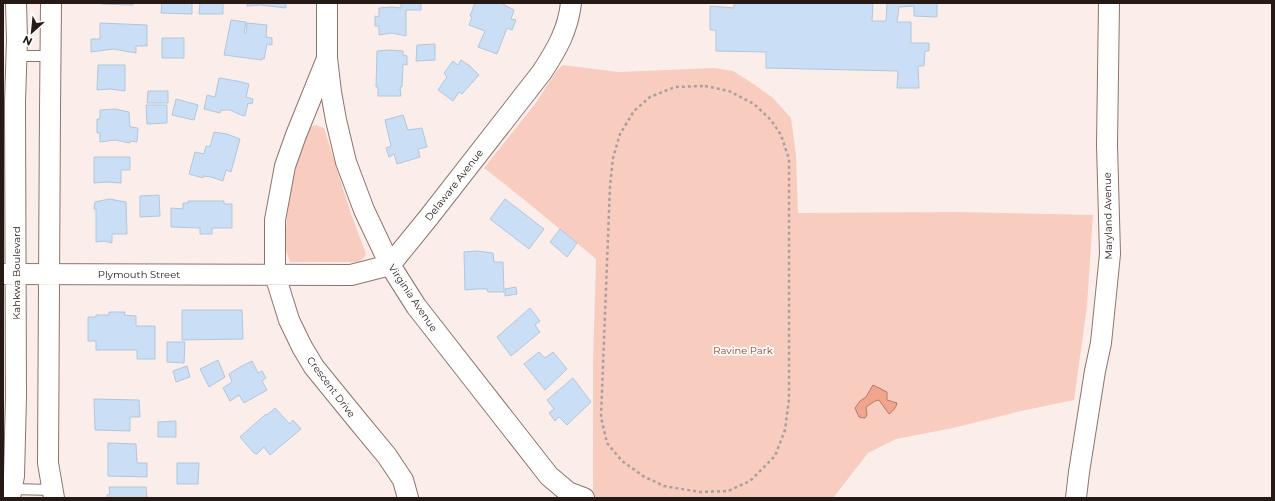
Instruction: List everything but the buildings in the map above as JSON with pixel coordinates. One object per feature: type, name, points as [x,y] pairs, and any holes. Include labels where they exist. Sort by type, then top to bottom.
[{"type":"street","name":"Kahkwa Boulevard","points":[[10,494],[14,476],[16,397],[9,274],[15,102],[16,3]]},
{"type":"street","name":"Kahkwa Boulevard","points":[[51,3],[48,463],[53,494]]},
{"type":"street","name":"Virginia Avenue","points":[[327,3],[327,58],[331,92],[346,162],[364,210],[390,265],[416,306],[549,476],[568,492],[584,498]]},
{"type":"street","name":"Delaware Avenue","points":[[390,265],[542,72],[556,50],[566,29],[571,3]]},
{"type":"street","name":"Maryland Avenue","points":[[1076,498],[1095,371],[1101,342],[1110,254],[1107,146],[1109,3]]},
{"type":"street","name":"Crescent Drive","points":[[327,58],[285,166],[275,220],[275,275],[289,320],[302,347],[314,367],[387,456],[406,489],[416,498]]},
{"type":"street","points":[[275,275],[351,275],[390,265]]},
{"type":"street","name":"Plymouth Street","points":[[9,274],[275,275]]},
{"type":"lane","points":[[16,56],[50,56]]},
{"type":"lane","name":"Kahkwa Boulevard","points":[[10,494],[53,494]]},
{"type":"path","points":[[705,86],[729,91],[754,104],[771,120],[781,135],[789,159],[789,399],[785,430],[774,456],[750,482],[728,491],[700,492],[664,486],[643,476],[622,461],[607,443],[601,417],[610,186],[613,158],[620,134],[634,111],[650,97],[675,87],[705,86]]},
{"type":"green space","name":"Ravine Park","points":[[563,65],[618,72],[714,68],[733,71],[773,98],[791,118],[796,155],[798,213],[956,212],[1093,215],[1087,306],[1074,400],[1021,411],[953,428],[896,439],[868,453],[833,498],[593,498],[593,365],[596,259],[484,168],[535,104],[558,69]]},
{"type":"green space","points":[[315,125],[324,128],[351,214],[366,254],[364,258],[358,262],[290,262],[285,247],[287,217],[292,183],[300,151],[311,127]]},
{"type":"shaded area","points":[[873,385],[887,392],[887,400],[897,403],[896,406],[889,414],[879,400],[875,401],[866,407],[867,415],[865,418],[859,417],[855,408],[860,401],[866,397]]}]
